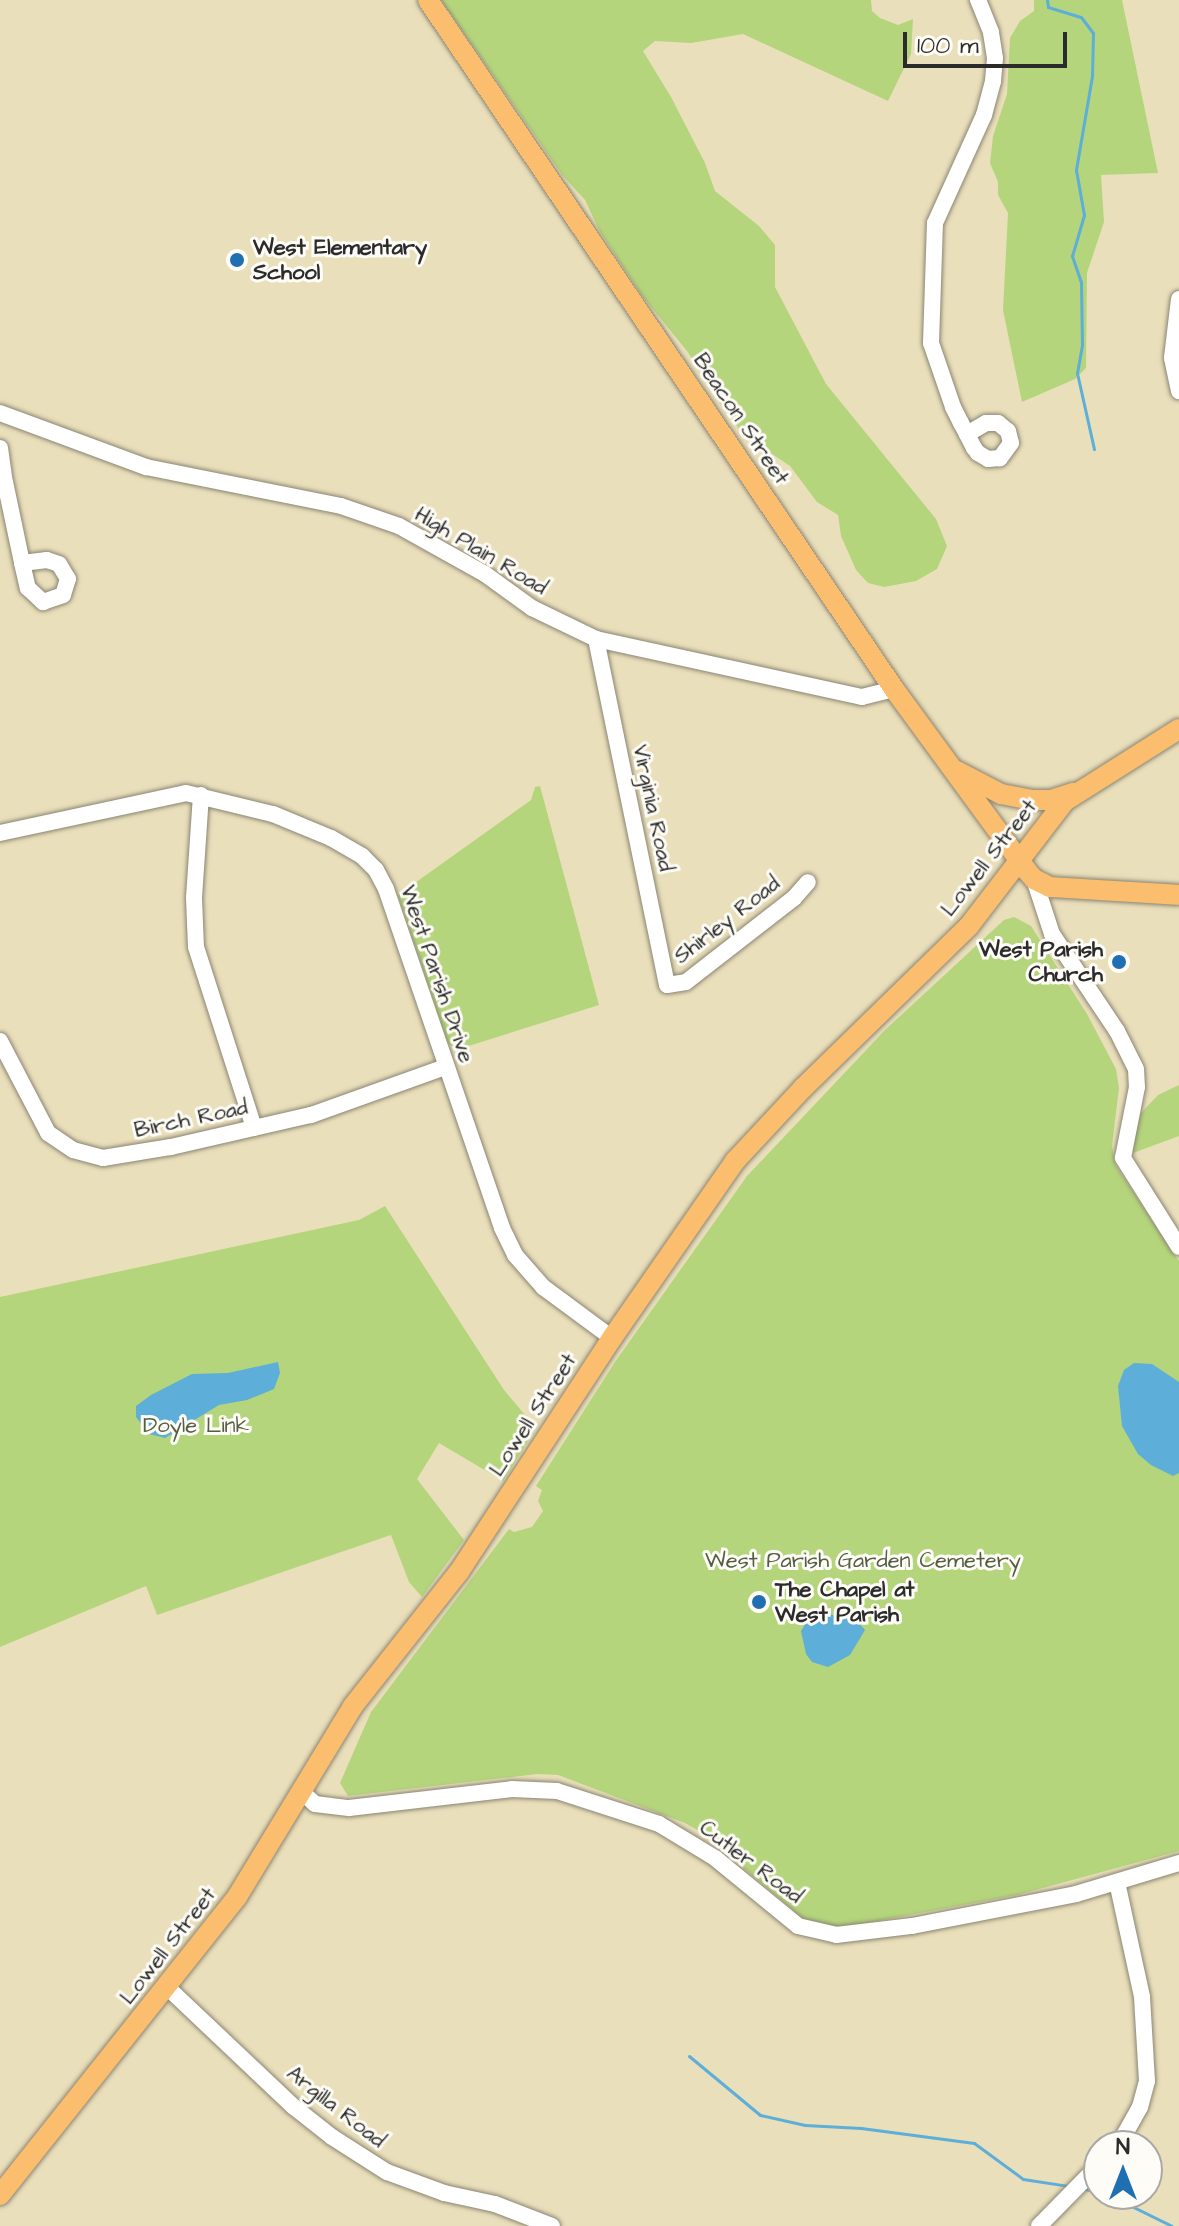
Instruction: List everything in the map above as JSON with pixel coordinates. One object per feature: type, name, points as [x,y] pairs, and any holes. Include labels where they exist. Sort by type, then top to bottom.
[{"type":"main road","name":"Beacon Street","points":[[428,0],[894,689],[1034,879]]},
{"type":"main road","name":"Lowell Street","points":[[0,2195],[168,1988],[237,1897],[353,1706],[459,1572],[612,1338],[722,1179],[760,1131],[969,926],[1049,819],[1080,789],[1179,729]]},
{"type":"main road","points":[[950,767],[1001,794],[1031,800],[1051,800],[1080,789]]},
{"type":"main road","points":[[1034,879],[1065,889],[1179,895]]},
{"type":"street","points":[[967,434],[934,355],[931,312],[935,223],[984,115],[993,81],[995,58],[991,32],[978,0]]},
{"type":"street","points":[[1179,299],[1172,358],[1179,391]]},
{"type":"street","name":"High Plain Road","points":[[0,413],[146,467],[341,506],[399,526],[485,574],[532,608],[596,639],[862,697],[894,689]]},
{"type":"street","points":[[0,448],[22,563]]},
{"type":"street","name":"Virginia Road","points":[[596,639],[667,985]]},
{"type":"street","name":"West Parish Drive","points":[[0,833],[170,794],[201,795],[250,806],[299,824],[342,843],[376,870],[386,889],[502,1228],[515,1255],[543,1287],[612,1338]]},
{"type":"street","points":[[201,795],[194,898],[196,947],[254,1128]]},
{"type":"street","points":[[1034,879],[1052,934],[1117,1031],[1136,1069],[1137,1087],[1123,1158],[1179,1247]]},
{"type":"street","name":"Shirley Road","points":[[667,985],[686,982],[794,898],[808,882]]},
{"type":"street","name":"Birch Road","points":[[0,1041],[39,1123],[55,1140],[83,1153],[118,1157],[339,1107],[445,1067]]},
{"type":"street","name":"Cutler Road","points":[[301,1791],[315,1804],[349,1808],[512,1789],[557,1791],[659,1824],[715,1858],[798,1926],[836,1935],[860,1935],[927,1923],[1117,1882],[1179,1863]]},
{"type":"street","points":[[1117,1882],[1142,1997],[1147,2081],[1140,2107],[1127,2130]]},
{"type":"street","name":"Argilla Road","points":[[168,1988],[294,2107],[332,2137],[387,2172],[444,2193],[495,2204],[552,2226]]},
{"type":"street","points":[[1039,2226],[1083,2181]]},
{"type":"green space","points":[[441,0],[871,0],[872,11],[880,18],[898,25],[913,19],[911,54],[888,101],[743,34],[691,43],[655,41],[643,51],[705,163],[715,191],[759,226],[775,245],[775,287],[826,384],[936,519],[947,546],[937,569],[916,581],[884,587],[868,583],[856,570],[841,536],[838,515],[817,502],[790,466],[744,435],[727,414],[687,351],[643,297],[600,232],[585,200],[563,176]]},
{"type":"green space","points":[[1034,0],[1122,0],[1158,173],[1101,175],[1104,222],[1087,273],[1086,368],[1075,379],[1022,402],[1003,310],[1008,213],[998,195],[998,182],[990,163],[993,136],[1007,94],[1010,38],[1020,21],[1034,11]]},
{"type":"green space","points":[[540,786],[599,1005],[454,1048],[448,1043],[398,895],[531,800],[535,787]]},
{"type":"green space","name":"West Parish Garden Cemetery","points":[[1014,917],[1031,926],[1087,1014],[1116,1069],[1119,1088],[1112,1146],[1116,1166],[1179,1261],[1179,1851],[1017,1895],[840,1928],[806,1921],[701,1832],[685,1823],[558,1775],[537,1774],[348,1796],[340,1783],[371,1712],[509,1529],[514,1532],[532,1527],[543,1511],[538,1501],[542,1490],[536,1486],[615,1362],[747,1176],[885,1030],[1004,920]]},
{"type":"green space","points":[[1179,1085],[1179,1136],[1133,1153],[1132,1143],[1140,1114],[1158,1095]]},
{"type":"green space","name":"Doyle Link","points":[[385,1206],[504,1390],[536,1428],[503,1481],[439,1443],[417,1479],[464,1540],[422,1597],[409,1582],[391,1535],[157,1615],[146,1586],[0,1647],[0,1297],[359,1220]]},
{"type":"water","points":[[278,1362],[280,1373],[274,1389],[247,1400],[219,1405],[165,1438],[149,1434],[136,1417],[136,1406],[192,1374],[228,1373]]},
{"type":"water","points":[[1134,1363],[1152,1364],[1179,1382],[1179,1473],[1173,1476],[1138,1454],[1122,1426],[1118,1386],[1124,1370]]},
{"type":"water","points":[[825,1613],[857,1621],[865,1630],[850,1655],[828,1667],[812,1662],[806,1654],[801,1631],[810,1616]]},
{"type":"waterway","points":[[1047,0],[1048,7],[1081,17],[1093,33],[1092,76],[1076,170],[1084,215],[1072,256],[1081,282],[1082,345],[1077,373],[1094,449]]},
{"type":"waterway","points":[[689,2056],[760,2115],[805,2125],[861,2128],[974,2143],[1023,2179],[1069,2186]]},
{"type":"waterway","points":[[1140,2210],[1172,2226]]},
{"type":"place","name":"West Elementary School","points":[[237,260]]},
{"type":"place","name":"West Parish Church","points":[[1119,962]]},
{"type":"place","name":"The Chapel at West Parish","points":[[759,1602]]}]
